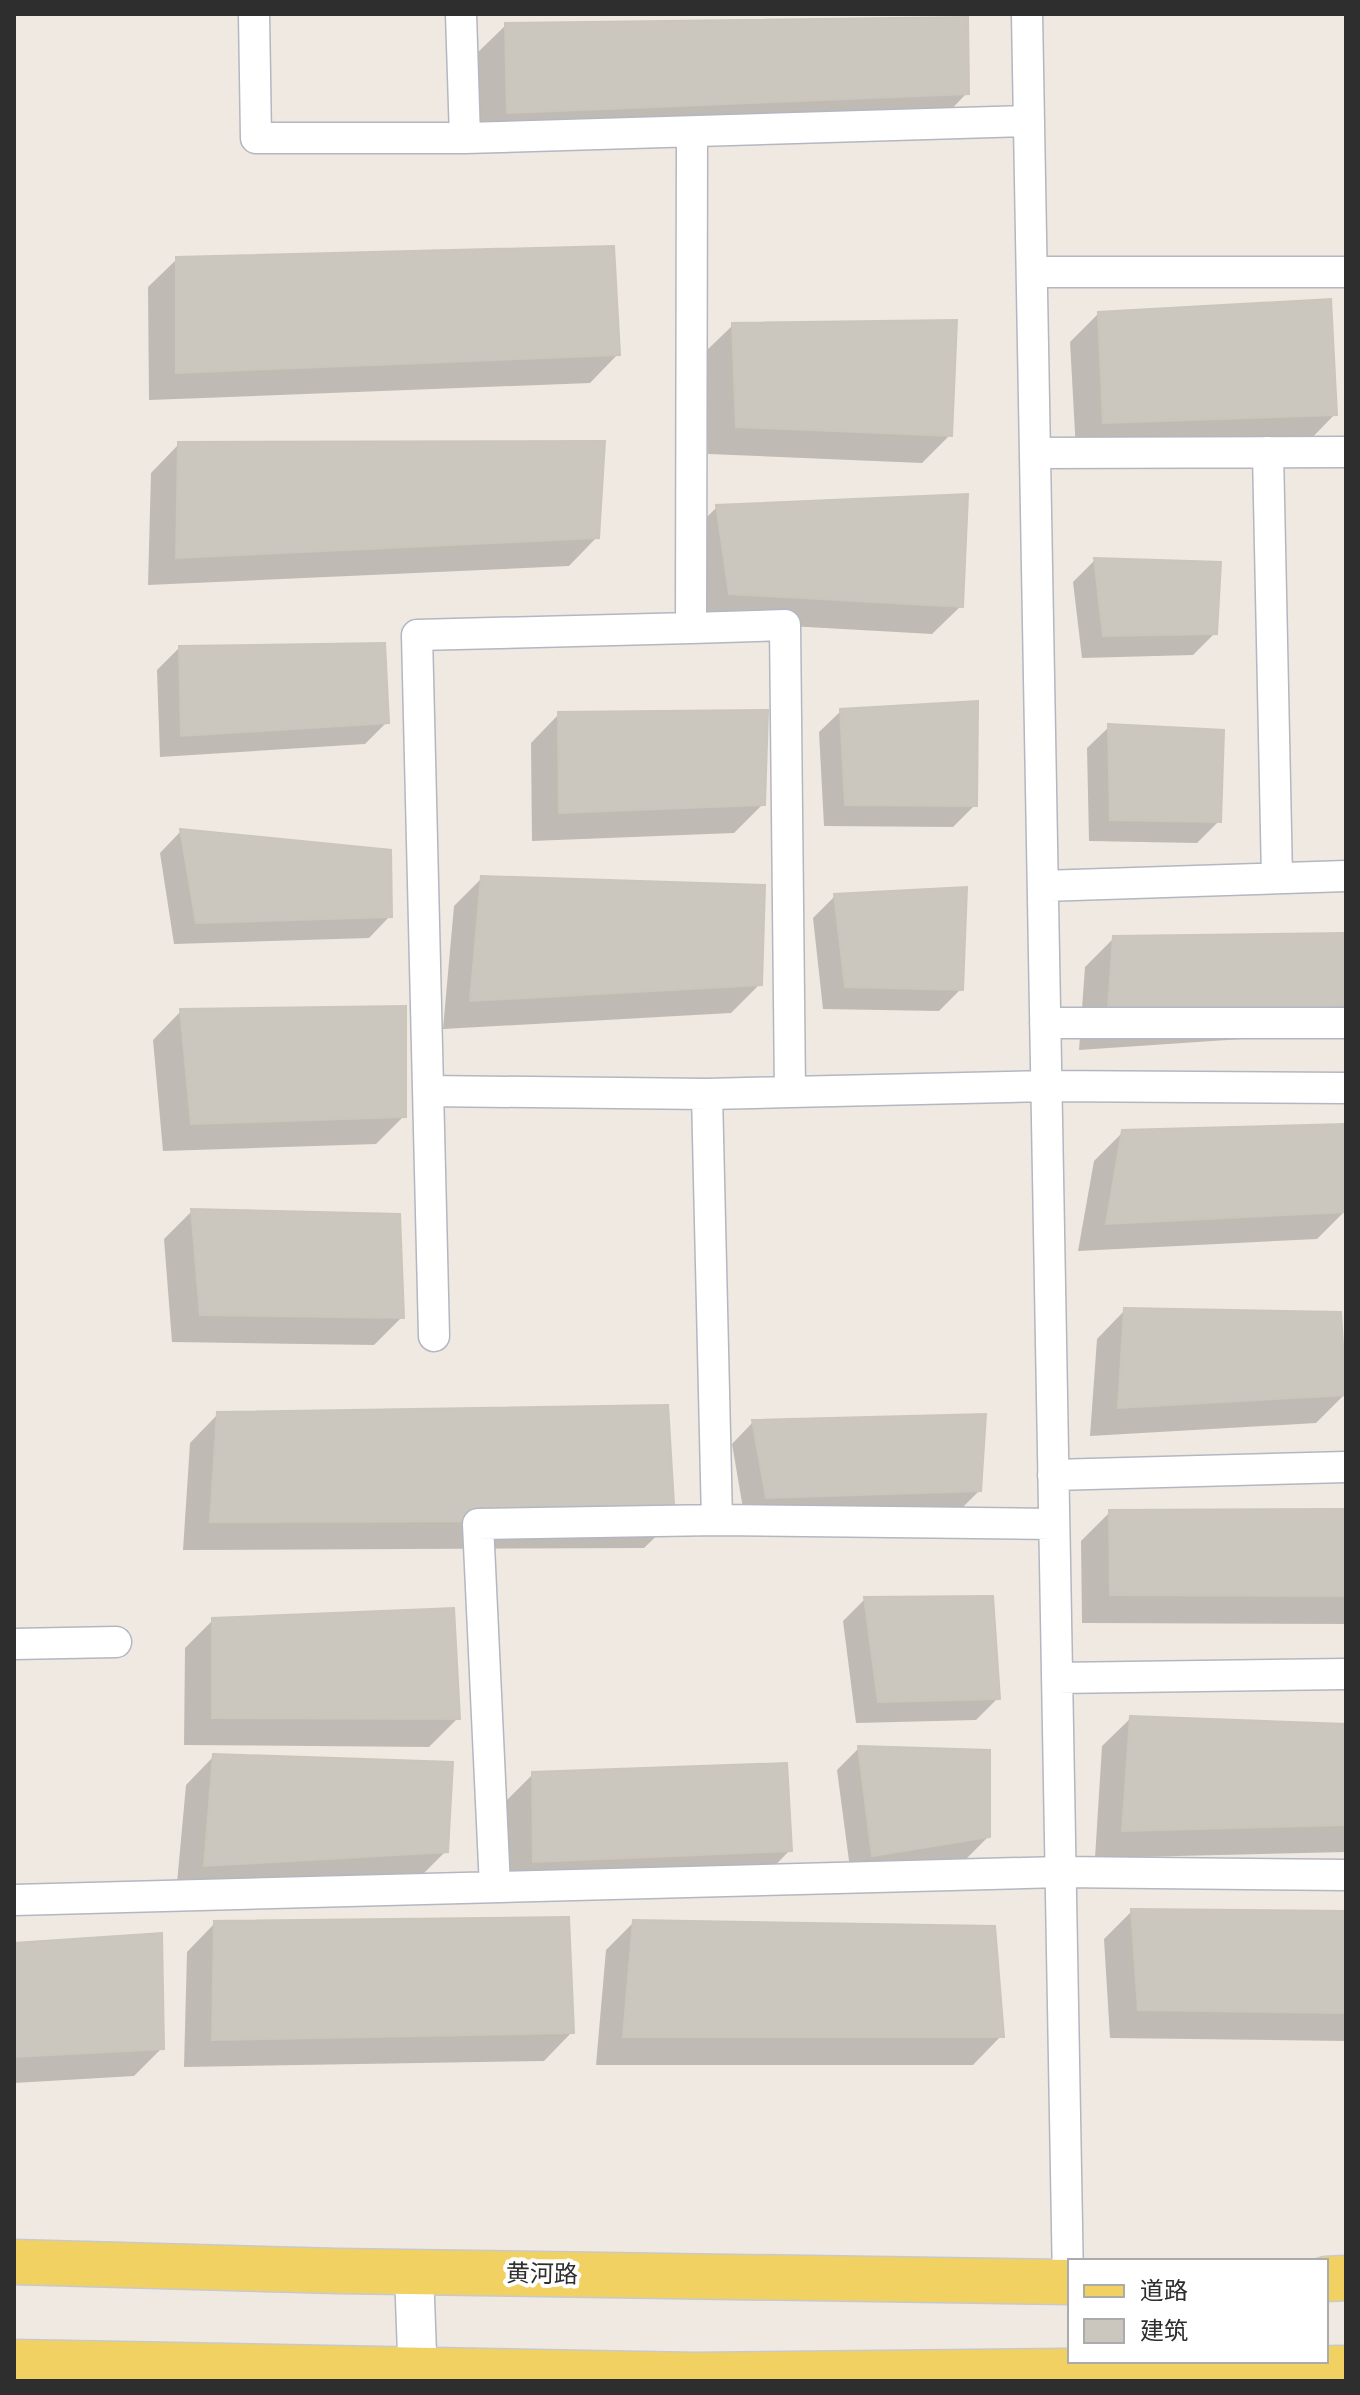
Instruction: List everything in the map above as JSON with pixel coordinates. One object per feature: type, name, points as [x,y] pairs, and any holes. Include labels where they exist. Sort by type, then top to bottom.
[{"type":"main road","name":"黄河路","points":[[14,2262],[414,2272],[1068,2282]]},
{"type":"main road","points":[[14,2362],[418,2376],[1346,2368]]},
{"type":"street","points":[[254,14],[256,138],[465,138],[1029,121]]},
{"type":"street","points":[[461,14],[465,138]]},
{"type":"street","points":[[1027,14],[1068,2259]]},
{"type":"street","points":[[691,628],[692,132]]},
{"type":"street","points":[[1032,272],[1346,272]]},
{"type":"street","points":[[1268,452],[1277,878]]},
{"type":"street","points":[[1035,453],[1346,452]]},
{"type":"street","points":[[434,1336],[417,635],[785,625],[790,1092]]},
{"type":"street","points":[[1043,886],[1346,876]]},
{"type":"street","points":[[1045,1023],[1346,1023]]},
{"type":"street","points":[[428,1091],[707,1094],[1046,1086],[1346,1088]]},
{"type":"street","points":[[707,1094],[717,1520]]},
{"type":"street","points":[[1053,1475],[1346,1467]]},
{"type":"street","points":[[495,1887],[478,1524],[717,1520],[1054,1524]]},
{"type":"street","points":[[14,1644],[116,1642]]},
{"type":"street","points":[[1057,1678],[1346,1674]]},
{"type":"street","points":[[14,1900],[1060,1872],[1346,1875]]},
{"type":"street","points":[[414,2272],[418,2376]]},
{"type":"building","points":[[968,17],[969,94],[507,113],[505,23]]},
{"type":"building","points":[[614,246],[620,355],[176,373],[176,257]]},
{"type":"building","points":[[1331,299],[1337,415],[1103,423],[1098,312]]},
{"type":"building","points":[[957,320],[952,436],[736,427],[732,323]]},
{"type":"building","points":[[605,441],[599,538],[176,558],[178,442]]},
{"type":"building","points":[[968,494],[963,607],[729,594],[716,505]]},
{"type":"building","points":[[1094,558],[1221,562],[1217,634],[1103,636]]},
{"type":"building","points":[[385,643],[389,723],[181,736],[179,646]]},
{"type":"building","points":[[978,701],[977,806],[845,805],[840,709]]},
{"type":"building","points":[[768,710],[765,805],[559,813],[558,712]]},
{"type":"building","points":[[1108,724],[1224,730],[1221,822],[1110,820]]},
{"type":"building","points":[[180,829],[391,850],[392,917],[196,923]]},
{"type":"building","points":[[481,876],[765,885],[762,985],[470,1001]]},
{"type":"building","points":[[967,887],[963,990],[845,987],[834,894]]},
{"type":"building","points":[[1346,933],[1346,1006],[1107,1023],[1113,936]]},
{"type":"building","points":[[406,1006],[406,1117],[191,1124],[180,1009]]},
{"type":"building","points":[[1345,1124],[1346,1212],[1106,1224],[1122,1130]]},
{"type":"building","points":[[191,1209],[400,1214],[404,1318],[200,1315]]},
{"type":"building","points":[[1124,1308],[1341,1312],[1346,1395],[1118,1408]]},
{"type":"building","points":[[668,1405],[675,1521],[210,1522],[217,1412]]},
{"type":"building","points":[[986,1414],[981,1491],[766,1498],[752,1420]]},
{"type":"building","points":[[1346,1509],[1346,1596],[1110,1595],[1109,1510]]},
{"type":"building","points":[[993,1596],[1000,1699],[878,1702],[864,1597]]},
{"type":"building","points":[[454,1608],[460,1719],[212,1718],[212,1618]]},
{"type":"building","points":[[1130,1716],[1346,1724],[1346,1825],[1122,1831]]},
{"type":"building","points":[[858,1746],[990,1750],[990,1837],[872,1856]]},
{"type":"building","points":[[213,1754],[453,1762],[448,1852],[204,1866]]},
{"type":"building","points":[[787,1763],[792,1851],[533,1862],[532,1772]]},
{"type":"building","points":[[1131,1909],[1346,1911],[1346,2013],[1138,2010]]},
{"type":"building","points":[[569,1917],[574,2033],[212,2040],[214,1921]]},
{"type":"building","points":[[633,1920],[995,1926],[1004,2037],[623,2037]]},
{"type":"building","points":[[162,1933],[164,2049],[14,2057],[14,1943]]}]
